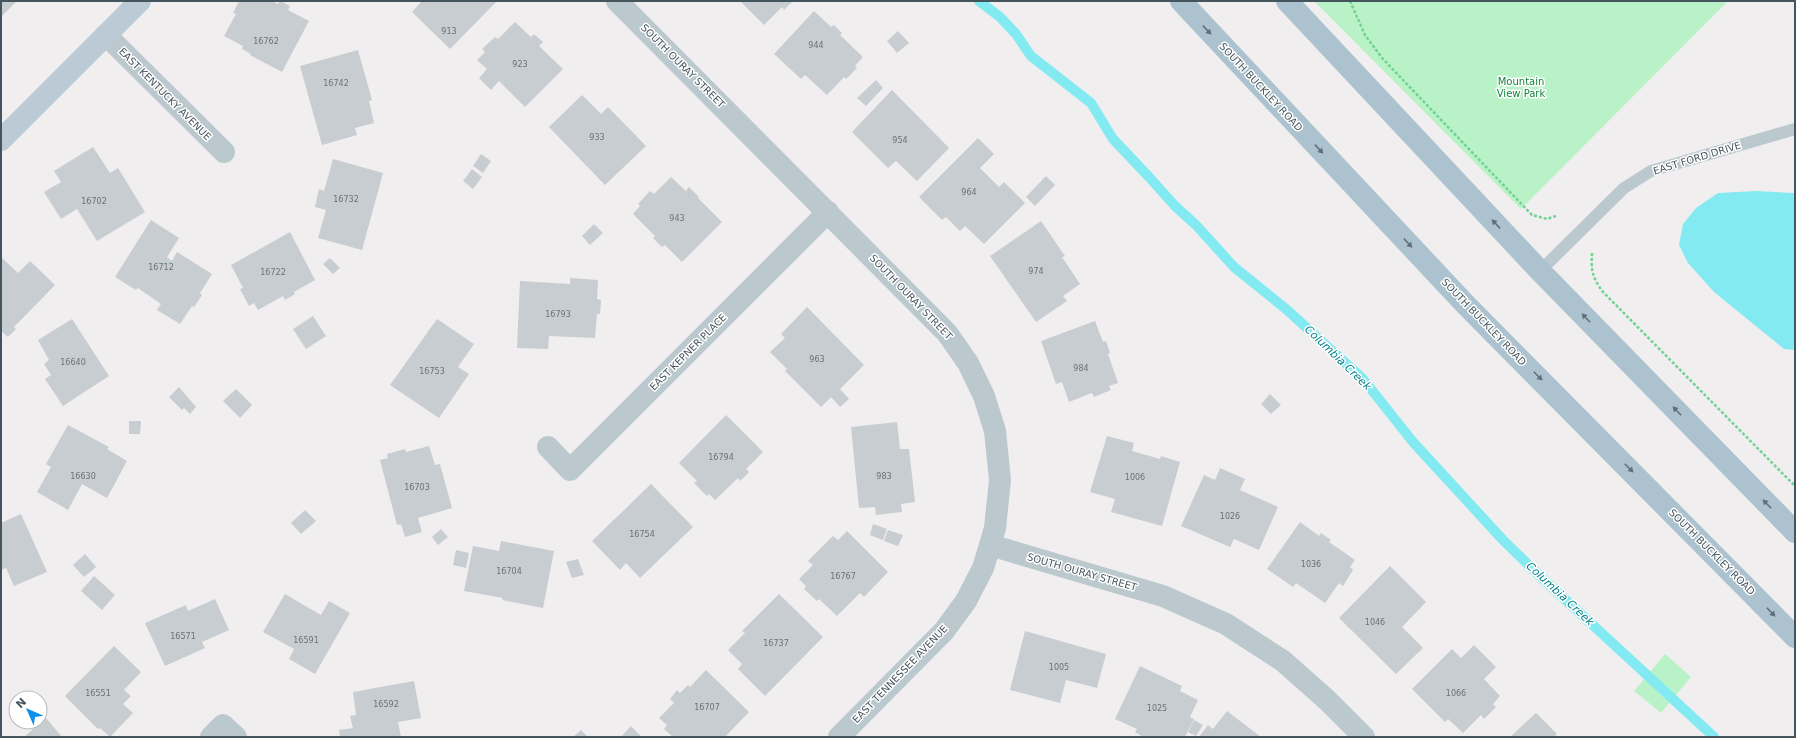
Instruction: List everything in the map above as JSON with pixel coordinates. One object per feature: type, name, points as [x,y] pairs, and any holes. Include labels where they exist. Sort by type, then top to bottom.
[{"type":"main road","name":"SOUTH BUCKLEY ROAD","points":[[1181,1],[1466,305],[1795,637]]},
{"type":"main road","points":[[1287,1],[1540,271],[1795,532]]},
{"type":"street","points":[[1,140],[140,1]]},
{"type":"street","name":"SOUTH OURAY STREET","points":[[617,1],[948,333],[968,363],[984,396],[995,431],[1000,480],[995,528],[990,545],[1163,596],[1226,624],[1283,661],[1327,700],[1364,737]]},
{"type":"street","name":"EAST KENTUCKY AVENUE","points":[[106,35],[224,152]]},
{"type":"street","name":"EAST KEPNER PLACE","points":[[548,447],[570,470],[828,212]]},
{"type":"street","name":"EAST TENNESSEE AVENUE","points":[[839,737],[944,631],[966,601],[983,568],[990,545]]},
{"type":"street","points":[[211,737],[224,725],[236,737]]},
{"type":"lane","name":"EAST FORD DRIVE","points":[[1540,271],[1624,188],[1651,171],[1795,129]]},
{"type":"path","points":[[1350,1],[1365,35],[1382,58],[1532,215],[1547,219],[1556,216]]},
{"type":"path","points":[[1592,252],[1594,280],[1603,292],[1795,486]]},
{"type":"green space","name":"Mountain View Park","points":[[1314,1],[1728,1],[1521,209]]},
{"type":"green space","points":[[1665,654],[1691,677],[1661,713],[1634,691]]},
{"type":"water","points":[[1756,191],[1795,193],[1795,350],[1784,349],[1714,292],[1688,263],[1679,245],[1683,224],[1696,208],[1718,193]]},
{"type":"building","points":[[1,1],[17,1],[1,17]]},
{"type":"building","points":[[239,1],[272,1],[278,4],[280,1],[290,6],[288,10],[309,21],[282,72],[250,55],[251,54],[242,49],[243,46],[224,36],[236,14],[233,13]]},
{"type":"building","points":[[422,1],[497,1],[450,49],[412,12]]},
{"type":"building","points":[[740,1],[793,1],[784,10],[782,7],[764,25]]},
{"type":"building","points":[[814,11],[831,27],[834,25],[842,33],[840,35],[863,57],[855,66],[857,68],[846,79],[844,77],[827,95],[805,75],[801,79],[774,54]]},
{"type":"building","points":[[515,22],[531,37],[534,34],[543,42],[539,46],[563,69],[525,107],[499,81],[491,90],[479,78],[487,69],[477,60],[485,52],[482,49],[495,37],[498,39]]},
{"type":"building","points":[[898,31],[909,43],[897,53],[887,41]]},
{"type":"building","points":[[358,50],[372,100],[369,101],[374,123],[355,128],[357,135],[322,145],[300,66]]},
{"type":"building","points":[[876,80],[883,88],[866,106],[857,98]]},
{"type":"building","points":[[892,90],[949,148],[917,181],[896,161],[888,168],[852,132]]},
{"type":"building","points":[[582,95],[601,114],[608,107],[646,146],[605,185],[549,127]]},
{"type":"building","points":[[978,138],[994,154],[980,168],[999,187],[1004,182],[1025,203],[984,244],[965,226],[960,231],[946,217],[942,220],[919,197]]},
{"type":"building","points":[[93,147],[110,173],[118,168],[145,212],[97,241],[77,209],[61,219],[44,192],[61,182],[54,171]]},
{"type":"building","points":[[481,154],[491,161],[483,173],[473,166]]},
{"type":"building","points":[[333,159],[383,173],[362,250],[318,238],[326,210],[315,207],[319,189],[324,191]]},
{"type":"building","points":[[472,169],[482,177],[473,189],[463,181]]},
{"type":"building","points":[[1046,176],[1055,185],[1035,206],[1026,197]]},
{"type":"building","points":[[671,177],[686,191],[689,187],[722,222],[682,262],[665,245],[662,247],[653,238],[655,236],[633,214],[640,206],[638,204],[650,191],[654,194]]},
{"type":"building","points":[[151,220],[179,238],[167,257],[172,261],[177,252],[212,274],[200,293],[202,295],[194,307],[192,306],[180,324],[157,310],[161,304],[138,288],[136,290],[115,277]]},
{"type":"building","points":[[1041,221],[1065,256],[1062,257],[1080,284],[1063,296],[1067,301],[1036,322],[990,256]]},
{"type":"building","points":[[594,224],[603,233],[590,245],[582,236]]},
{"type":"building","points":[[290,232],[315,280],[294,292],[295,294],[285,300],[283,296],[258,310],[254,303],[249,306],[240,289],[243,288],[231,265]]},
{"type":"building","points":[[1,257],[18,273],[30,261],[55,285],[14,327],[16,329],[8,337],[1,331]]},
{"type":"building","points":[[330,258],[340,268],[333,274],[323,264]]},
{"type":"building","points":[[570,278],[598,280],[597,299],[601,300],[600,314],[597,314],[595,338],[549,336],[548,349],[517,348],[520,281],[570,284]]},
{"type":"building","points":[[807,307],[864,365],[840,389],[849,399],[840,407],[831,397],[821,407],[785,371],[787,369],[770,352],[785,338],[781,334]]},
{"type":"building","points":[[313,316],[326,336],[306,349],[293,329]]},
{"type":"building","points":[[72,319],[109,376],[63,406],[45,379],[51,375],[44,364],[49,360],[38,340]]},
{"type":"building","points":[[437,319],[474,344],[458,367],[469,374],[439,418],[390,385]]},
{"type":"building","points":[[1095,321],[1103,342],[1106,341],[1110,353],[1108,354],[1118,383],[1109,386],[1111,390],[1094,397],[1092,393],[1069,402],[1062,382],[1056,384],[1041,341]]},
{"type":"building","points":[[179,387],[196,407],[190,414],[184,408],[182,410],[169,397]]},
{"type":"building","points":[[236,389],[252,405],[240,418],[223,401]]},
{"type":"building","points":[[1270,394],[1281,405],[1271,414],[1261,404]]},
{"type":"building","points":[[726,415],[763,452],[746,469],[749,472],[740,481],[738,478],[715,500],[709,494],[707,496],[694,483],[697,481],[679,463]]},
{"type":"building","points":[[129,421],[141,421],[140,434],[129,434]]},
{"type":"building","points":[[897,422],[900,449],[909,449],[915,502],[901,504],[902,512],[876,515],[875,507],[859,508],[851,427]]},
{"type":"building","points":[[68,425],[109,447],[107,449],[127,461],[107,498],[82,484],[68,510],[37,492],[51,467],[46,464]]},
{"type":"building","points":[[1107,436],[1134,443],[1132,451],[1160,459],[1161,456],[1180,462],[1162,526],[1111,512],[1115,499],[1090,492]]},
{"type":"building","points":[[429,446],[435,465],[440,464],[452,508],[418,518],[422,532],[405,537],[401,524],[397,525],[380,460],[388,458],[387,454],[405,449],[406,452]]},
{"type":"building","points":[[1220,468],[1245,479],[1240,490],[1278,507],[1259,550],[1234,539],[1230,547],[1181,526],[1204,475],[1215,480]]},
{"type":"building","points":[[651,484],[693,527],[640,578],[626,563],[620,570],[592,541]]},
{"type":"building","points":[[305,510],[316,521],[301,534],[291,523]]},
{"type":"building","points":[[21,514],[47,572],[14,586],[6,568],[1,570],[1,523]]},
{"type":"building","points":[[1300,522],[1319,536],[1321,533],[1331,540],[1329,542],[1355,560],[1350,567],[1353,570],[1343,586],[1339,583],[1325,603],[1296,583],[1293,587],[1267,569]]},
{"type":"building","points":[[873,524],[887,529],[883,540],[870,535]]},
{"type":"building","points":[[441,529],[448,537],[438,545],[432,537]]},
{"type":"building","points":[[888,530],[903,535],[898,546],[884,541]]},
{"type":"building","points":[[847,531],[888,572],[864,597],[860,593],[837,616],[819,599],[817,601],[804,589],[806,586],[799,579],[813,565],[808,561],[833,536],[838,540]]},
{"type":"building","points":[[501,541],[554,551],[543,608],[502,600],[503,598],[464,591],[473,546],[499,551]]},
{"type":"building","points":[[456,550],[469,553],[466,568],[453,565]]},
{"type":"building","points":[[85,554],[96,567],[84,577],[73,565]]},
{"type":"building","points":[[578,559],[584,575],[572,578],[566,562]]},
{"type":"building","points":[[1390,566],[1426,602],[1402,627],[1423,648],[1396,674],[1339,618]]},
{"type":"building","points":[[94,576],[115,595],[102,610],[81,591]]},
{"type":"building","points":[[285,594],[321,615],[329,601],[350,613],[315,674],[289,659],[294,649],[263,632]]},
{"type":"building","points":[[779,594],[823,637],[765,696],[738,669],[742,664],[728,650],[745,633],[742,631]]},
{"type":"building","points":[[215,599],[229,630],[202,642],[205,648],[165,666],[145,623],[186,605],[188,611]]},
{"type":"building","points":[[1025,631],[1106,654],[1097,688],[1066,680],[1060,703],[1010,690]]},
{"type":"building","points":[[1474,645],[1496,667],[1484,679],[1500,696],[1493,704],[1496,707],[1484,719],[1481,715],[1463,733],[1448,719],[1445,722],[1412,689],[1452,649],[1461,658]]},
{"type":"building","points":[[114,646],[141,672],[124,690],[131,696],[123,704],[133,713],[110,737],[100,728],[98,729],[65,696]]},
{"type":"building","points":[[1140,666],[1182,686],[1180,691],[1198,700],[1190,717],[1194,719],[1185,737],[1143,737],[1135,732],[1137,729],[1115,719]]},
{"type":"building","points":[[706,670],[749,712],[725,737],[673,737],[664,729],[667,725],[659,718],[674,703],[670,699],[677,690],[680,693],[688,685],[690,687]]},
{"type":"building","points":[[414,681],[421,718],[398,722],[401,737],[340,737],[339,730],[353,728],[350,716],[356,715],[353,692]]},
{"type":"building","points":[[1227,711],[1261,737],[1199,737],[1208,725],[1213,729]]},
{"type":"building","points":[[1536,713],[1557,734],[1554,737],[1510,737]]},
{"type":"building","points":[[48,720],[62,737],[24,737],[32,730],[48,730]]},
{"type":"building","points":[[1194,720],[1203,725],[1196,736],[1188,732]]},
{"type":"building","points":[[631,726],[642,737],[621,737]]},
{"type":"building","points":[[581,730],[588,737],[573,737]]},
{"type":"waterway","name":"Columbia Creek","points":[[979,1],[1000,17],[1016,34],[1031,56],[1091,103],[1113,139],[1175,206],[1196,225],[1234,267],[1286,309],[1363,379],[1413,442],[1503,540],[1543,579],[1714,737]]}]
